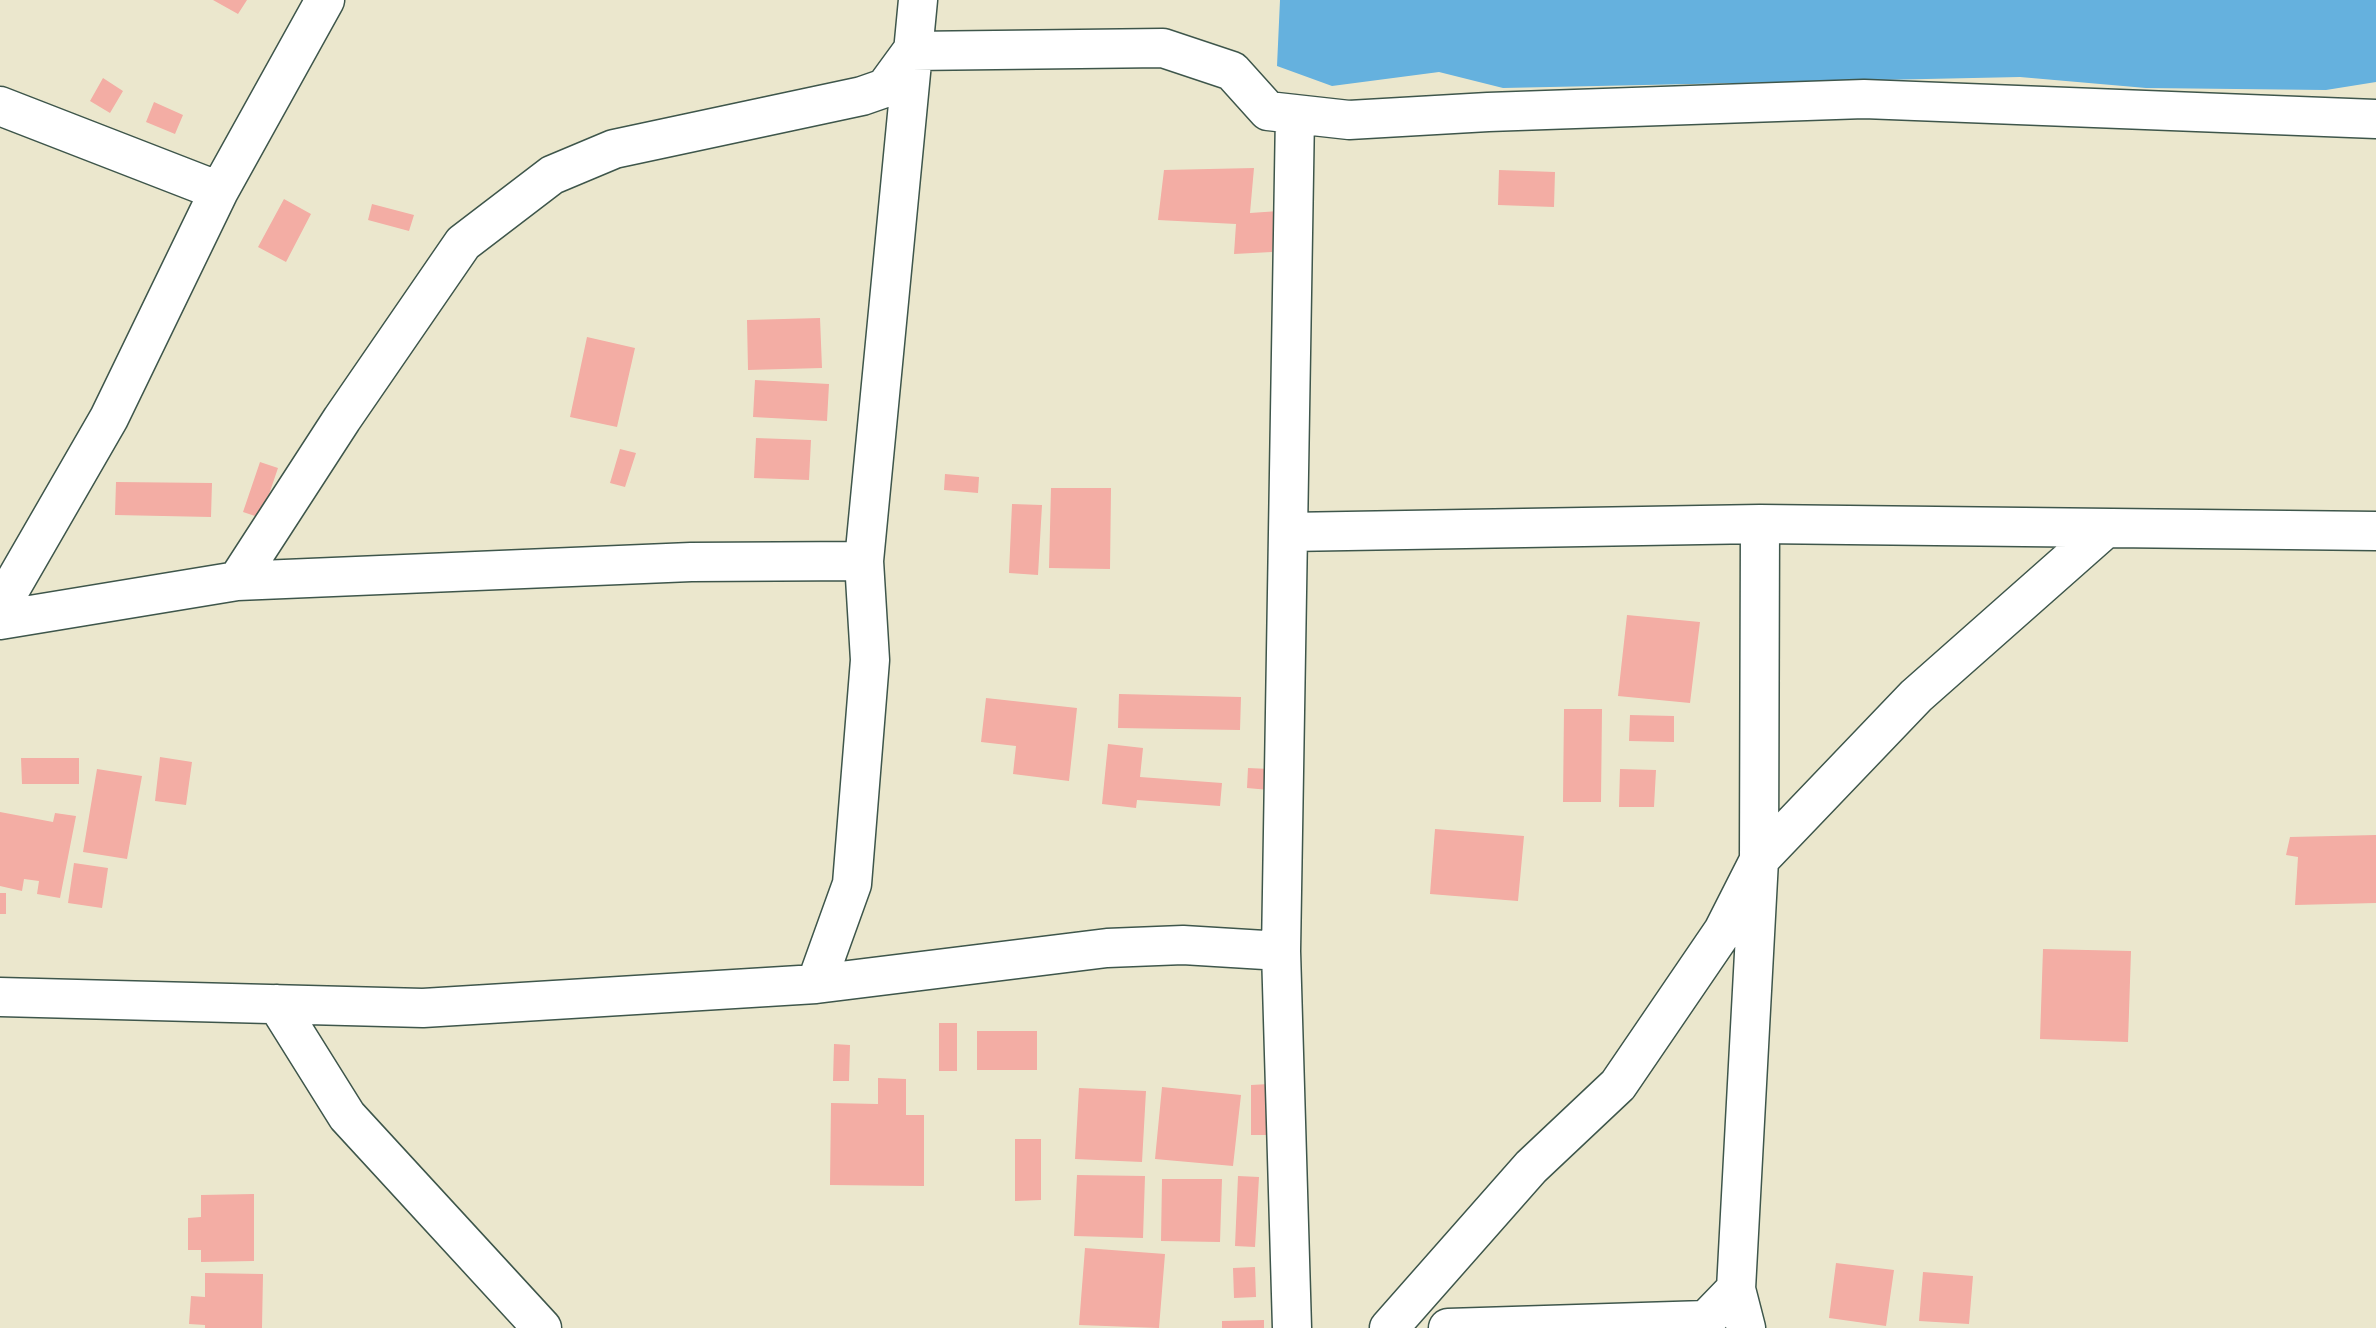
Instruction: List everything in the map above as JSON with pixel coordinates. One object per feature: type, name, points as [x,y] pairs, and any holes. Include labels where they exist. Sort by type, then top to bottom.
[{"type":"street","points":[[0,607],[109,418],[219,191],[325,0]]},
{"type":"street","points":[[816,984],[852,884],[870,660],[864,561],[918,0]]},
{"type":"street","points":[[912,51],[1163,48],[1232,71],[1268,111],[1349,120],[1489,112],[1864,99],[2376,119]]},
{"type":"street","points":[[237,581],[342,419],[463,243],[552,175],[614,149],[862,96],[885,88],[912,51]]},
{"type":"street","points":[[0,106],[219,191]]},
{"type":"street","points":[[1292,1328],[1282,951],[1295,114]]},
{"type":"street","points":[[1288,532],[1760,524],[2376,531]]},
{"type":"street","points":[[1746,1328],[1736,1289],[1759,860],[1760,524]]},
{"type":"street","points":[[1388,1328],[1531,1167],[1618,1085],[1723,931],[1759,860],[1916,696],[2106,528]]},
{"type":"street","points":[[0,620],[237,581],[691,562],[864,561]]},
{"type":"street","points":[[0,997],[423,1008],[816,984],[1107,948],[1183,946],[1282,951]]},
{"type":"street","points":[[277,1004],[347,1116],[542,1328]]},
{"type":"street","points":[[1448,1328],[1706,1320],[1736,1289]]},
{"type":"water","points":[[1280,0],[2376,0],[2376,82],[2326,90],[2146,88],[2020,77],[1503,88],[1439,72],[1332,86],[1277,66]]},
{"type":"building","points":[[213,0],[247,0],[238,14]]},
{"type":"building","points":[[103,78],[123,91],[110,113],[90,101]]},
{"type":"building","points":[[154,102],[183,115],[175,134],[146,122]]},
{"type":"building","points":[[1254,168],[1250,213],[1279,211],[1272,252],[1234,254],[1236,224],[1158,220],[1164,170]]},
{"type":"building","points":[[1499,170],[1555,172],[1554,207],[1498,205]]},
{"type":"building","points":[[284,199],[311,214],[286,262],[258,247]]},
{"type":"building","points":[[372,204],[414,215],[409,231],[368,220]]},
{"type":"building","points":[[820,318],[822,368],[748,370],[747,320]]},
{"type":"building","points":[[587,337],[635,348],[617,427],[570,417]]},
{"type":"building","points":[[755,380],[829,384],[827,421],[753,417]]},
{"type":"building","points":[[756,438],[811,440],[809,480],[754,478]]},
{"type":"building","points":[[620,449],[636,453],[625,487],[610,483]]},
{"type":"building","points":[[260,462],[278,468],[261,518],[243,512]]},
{"type":"building","points":[[945,474],[979,477],[978,493],[944,490]]},
{"type":"building","points":[[116,482],[212,483],[211,517],[115,515]]},
{"type":"building","points":[[1051,488],[1111,488],[1110,569],[1049,568]]},
{"type":"building","points":[[1012,504],[1042,505],[1038,575],[1009,573]]},
{"type":"building","points":[[1627,615],[1700,622],[1690,703],[1618,696]]},
{"type":"building","points":[[1119,694],[1241,697],[1240,730],[1118,728]]},
{"type":"building","points":[[986,698],[1077,708],[1069,781],[1013,774],[1016,746],[981,742]]},
{"type":"building","points":[[1564,709],[1602,709],[1601,802],[1563,802]]},
{"type":"building","points":[[1630,715],[1674,716],[1674,742],[1629,741]]},
{"type":"building","points":[[1108,744],[1143,748],[1140,777],[1222,783],[1220,806],[1137,800],[1136,808],[1102,804]]},
{"type":"building","points":[[160,757],[192,762],[186,805],[155,801]]},
{"type":"building","points":[[21,758],[79,758],[79,784],[22,784]]},
{"type":"building","points":[[1248,768],[1270,769],[1269,790],[1247,788]]},
{"type":"building","points":[[97,769],[142,776],[127,859],[83,852]]},
{"type":"building","points":[[1620,769],[1656,770],[1654,807],[1619,807]]},
{"type":"building","points":[[0,812],[53,822],[55,813],[76,816],[60,898],[37,894],[39,881],[24,879],[22,891],[0,886]]},
{"type":"building","points":[[1435,829],[1524,836],[1518,901],[1430,894]]},
{"type":"building","points":[[2376,835],[2376,903],[2295,905],[2298,857],[2286,855],[2290,837]]},
{"type":"building","points":[[74,863],[108,868],[102,908],[68,903]]},
{"type":"building","points":[[0,893],[6,893],[6,914],[0,914]]},
{"type":"building","points":[[2043,949],[2131,951],[2128,1042],[2040,1039]]},
{"type":"building","points":[[939,1023],[957,1023],[957,1071],[939,1071]]},
{"type":"building","points":[[977,1031],[1037,1031],[1037,1070],[977,1070]]},
{"type":"building","points":[[834,1044],[850,1045],[849,1081],[833,1081]]},
{"type":"building","points":[[878,1078],[906,1079],[906,1115],[924,1115],[924,1186],[830,1185],[831,1103],[878,1104]]},
{"type":"building","points":[[1269,1084],[1269,1135],[1251,1135],[1251,1085]]},
{"type":"building","points":[[1162,1087],[1241,1095],[1233,1166],[1155,1159]]},
{"type":"building","points":[[1079,1088],[1146,1091],[1142,1162],[1075,1159]]},
{"type":"building","points":[[1015,1139],[1041,1139],[1041,1200],[1015,1201]]},
{"type":"building","points":[[1077,1175],[1145,1176],[1143,1238],[1074,1236]]},
{"type":"building","points":[[1238,1176],[1259,1177],[1255,1247],[1235,1246]]},
{"type":"building","points":[[1162,1179],[1222,1179],[1220,1242],[1161,1241]]},
{"type":"building","points":[[254,1194],[254,1261],[201,1262],[201,1250],[188,1250],[188,1218],[201,1217],[201,1195]]},
{"type":"building","points":[[1085,1248],[1165,1254],[1159,1328],[1079,1325]]},
{"type":"building","points":[[1836,1263],[1894,1270],[1886,1326],[1829,1318]]},
{"type":"building","points":[[1255,1267],[1256,1297],[1234,1298],[1233,1268]]},
{"type":"building","points":[[1923,1272],[1973,1276],[1969,1324],[1919,1321]]},
{"type":"building","points":[[205,1273],[263,1274],[262,1328],[205,1328],[205,1325],[189,1324],[191,1296],[205,1297]]},
{"type":"building","points":[[1264,1320],[1264,1328],[1222,1328],[1222,1321]]}]
